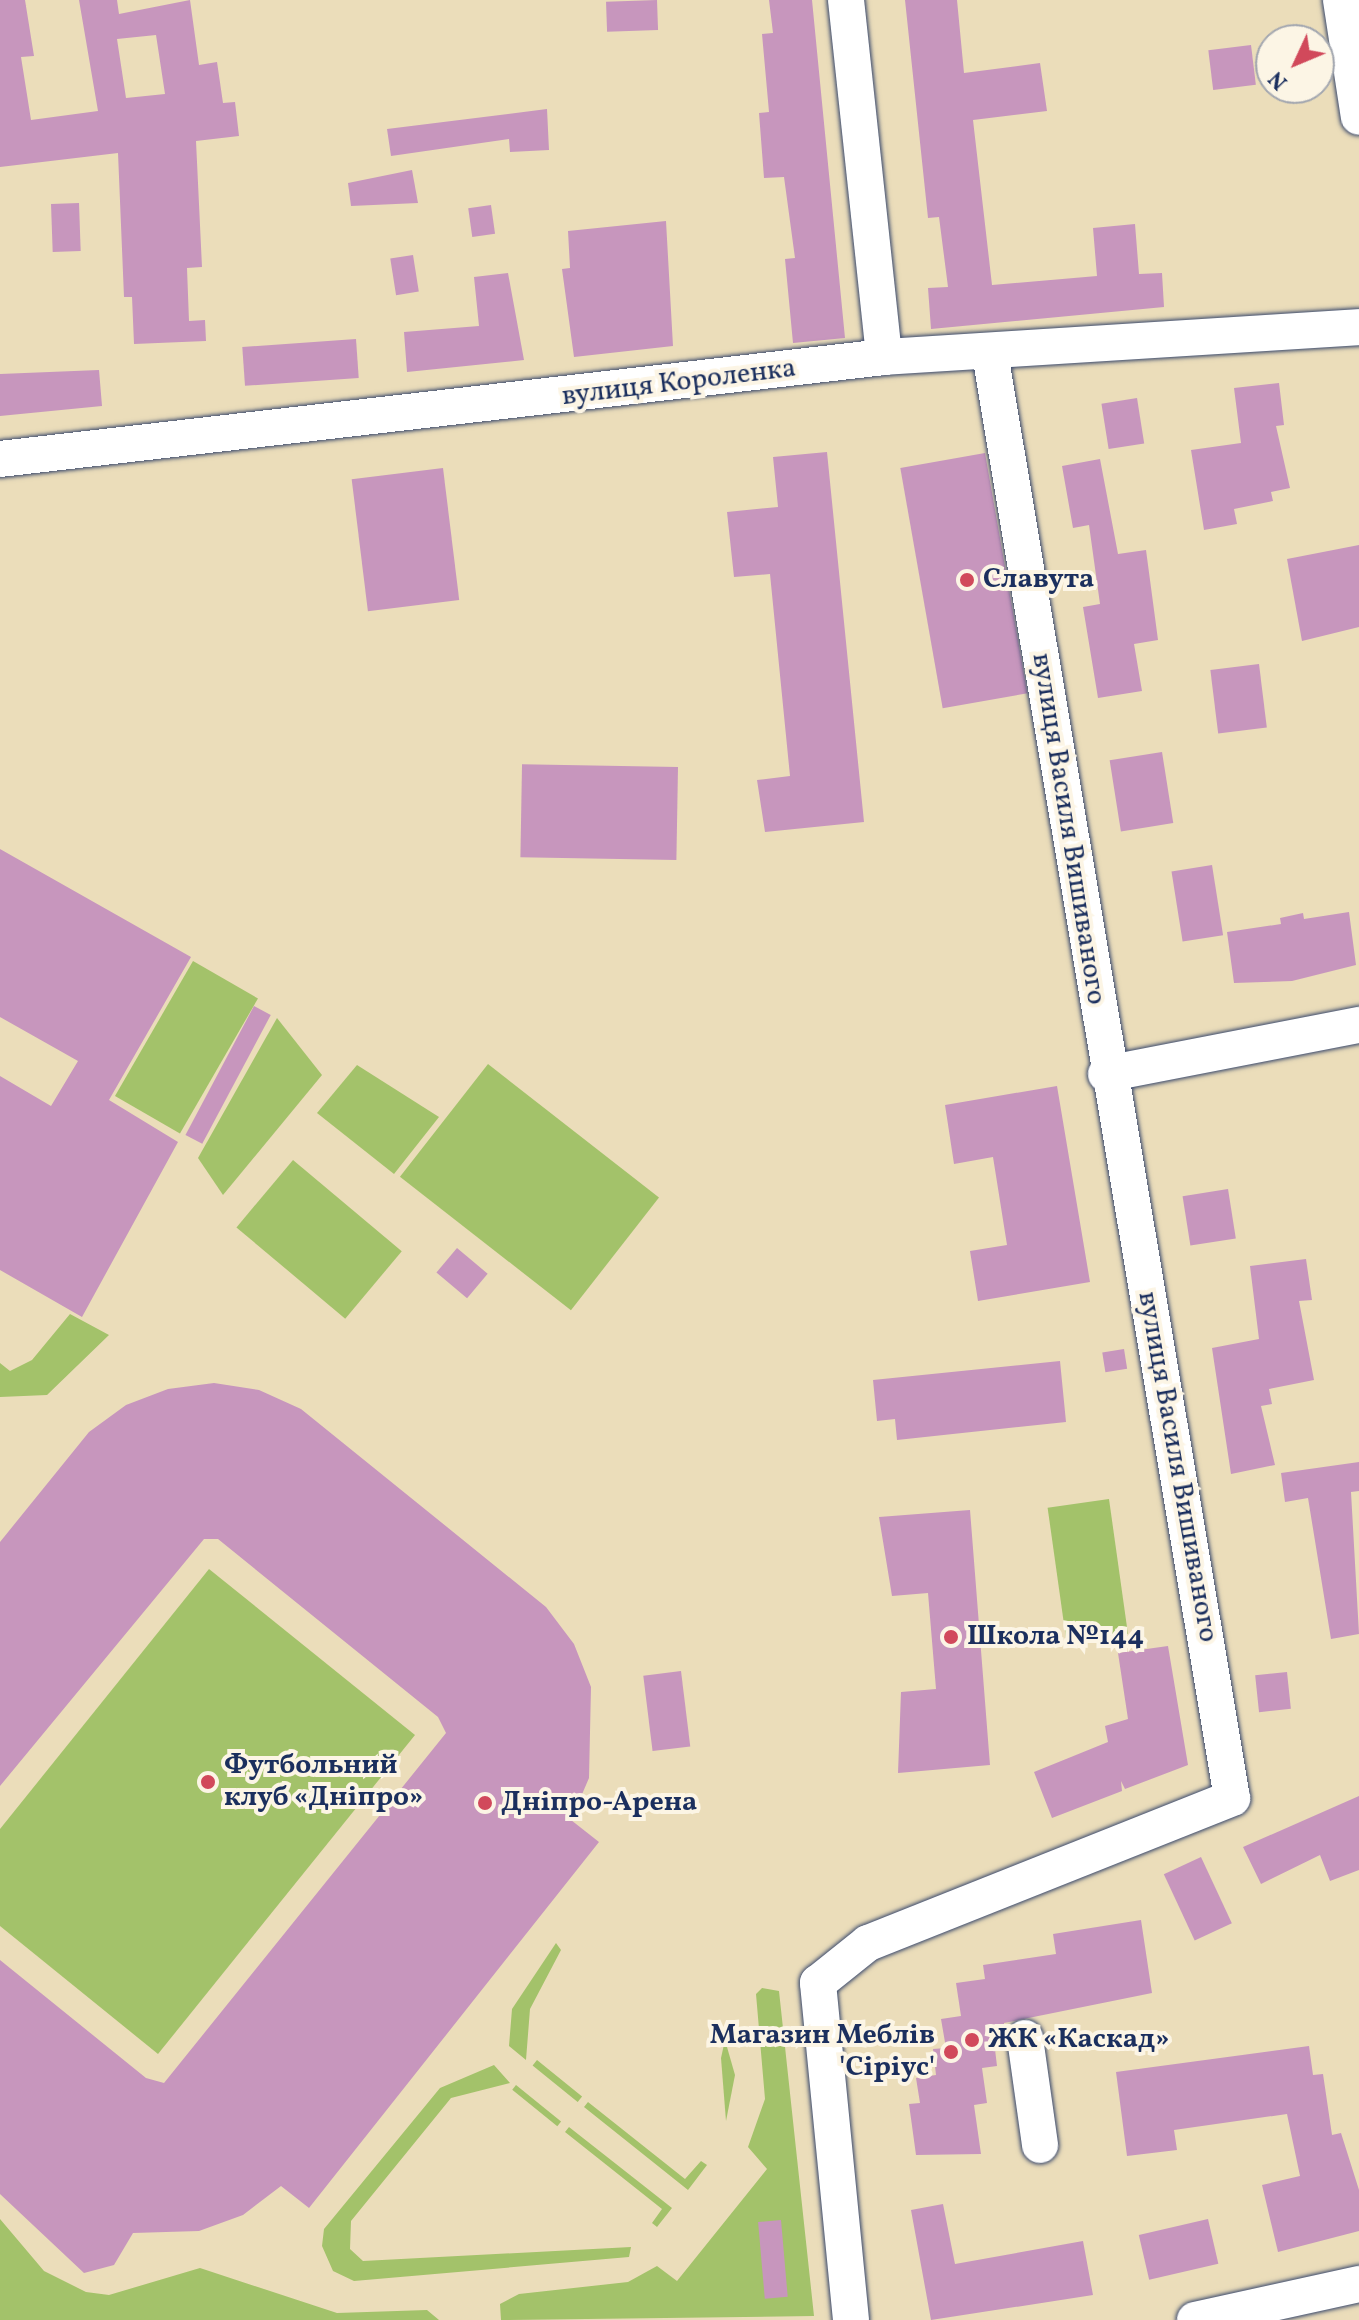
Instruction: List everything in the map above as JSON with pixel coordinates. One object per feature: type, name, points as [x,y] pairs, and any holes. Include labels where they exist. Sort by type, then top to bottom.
[{"type":"street","points":[[846,0],[884,357]]},
{"type":"street","points":[[1341,0],[1359,117]]},
{"type":"street","name":"вулиця Короленка","points":[[0,459],[884,357],[990,353],[1359,327]]},
{"type":"street","name":"вулиця Василя Вишиваного","points":[[851,2320],[818,1983],[868,1943],[1232,1798],[1106,1074],[990,353]]},
{"type":"street","points":[[1106,1074],[1359,1025]]},
{"type":"street","points":[[1025,2038],[1040,2145]]},
{"type":"street","points":[[1195,2320],[1359,2284]]},
{"type":"green space","points":[[193,961],[258,998],[180,1134],[115,1096]]},
{"type":"green space","points":[[277,1018],[322,1075],[223,1195],[198,1158]]},
{"type":"green space","points":[[488,1064],[659,1198],[571,1310],[400,1177]]},
{"type":"green space","points":[[357,1065],[439,1117],[394,1174],[317,1113]]},
{"type":"green space","points":[[293,1160],[402,1251],[345,1319],[236,1227]]},
{"type":"green space","points":[[70,1314],[109,1335],[47,1395],[0,1397],[0,1363],[10,1371],[32,1360]]},
{"type":"green space","points":[[1109,1499],[1128,1634],[1067,1642],[1048,1508]]},
{"type":"green space","name":"Футбольний клуб «Дніпро»","points":[[209,1569],[415,1735],[158,2054],[0,1926],[0,1829]]},
{"type":"green space","points":[[556,1943],[561,1950],[530,2009],[526,2060],[509,2046],[512,2009]]},
{"type":"green space","points":[[762,1988],[779,1991],[814,2316],[501,2320],[500,2304],[519,2294],[628,2282],[657,2266],[677,2281],[767,2169],[748,2147],[765,2099],[756,1994]]},
{"type":"green space","points":[[725,2040],[735,2075],[726,2121],[721,2058]]},
{"type":"green space","points":[[537,2060],[582,2097],[578,2102],[533,2065]]},
{"type":"green space","points":[[494,2065],[510,2083],[451,2098],[351,2221],[350,2249],[363,2261],[631,2247],[629,2257],[354,2281],[333,2271],[322,2246],[324,2229],[440,2088]]},
{"type":"green space","points":[[516,2085],[561,2122],[557,2126],[512,2090]]},
{"type":"green space","points":[[588,2102],[685,2179],[701,2161],[707,2165],[688,2190],[584,2107]]},
{"type":"green space","points":[[569,2127],[672,2208],[657,2227],[652,2223],[662,2209],[565,2132]]},
{"type":"green space","points":[[0,2219],[44,2271],[86,2292],[109,2295],[200,2268],[337,2313],[427,2310],[439,2320],[0,2320]]},
{"type":"building","points":[[0,0],[25,0],[34,56],[21,57],[31,120],[98,111],[79,0],[117,0],[119,14],[190,0],[199,65],[217,62],[223,103],[235,102],[239,136],[196,141],[202,267],[187,268],[189,321],[205,320],[206,341],[134,344],[132,297],[124,297],[118,153],[0,167]],"holes":[[[156,35],[165,94],[126,98],[117,39]]]},
{"type":"building","points":[[657,0],[658,30],[607,32],[606,2]]},
{"type":"building","points":[[769,0],[812,0],[845,338],[793,343],[785,259],[795,258],[784,177],[764,178],[759,113],[769,112],[762,34],[773,33]]},
{"type":"building","points":[[905,0],[957,0],[964,73],[1040,63],[1047,111],[973,120],[992,285],[1097,276],[1093,228],[1135,224],[1139,274],[1162,273],[1164,307],[931,329],[928,288],[948,287],[939,217],[928,218]]},
{"type":"building","points":[[1251,45],[1255,85],[1213,90],[1208,50]]},
{"type":"building","points":[[547,109],[549,150],[510,152],[509,139],[391,156],[387,129]]},
{"type":"building","points":[[412,170],[418,203],[351,206],[348,183]]},
{"type":"building","points":[[79,203],[81,251],[53,252],[51,204]]},
{"type":"building","points":[[491,205],[495,234],[472,237],[468,208]]},
{"type":"building","points":[[666,221],[673,346],[574,357],[562,269],[570,268],[568,231]]},
{"type":"building","points":[[413,255],[419,292],[396,295],[390,259]]},
{"type":"building","points":[[508,273],[524,360],[407,372],[404,332],[479,326],[474,277]]},
{"type":"building","points":[[356,339],[359,378],[245,386],[242,347]]},
{"type":"building","points":[[99,370],[102,406],[0,416],[0,374]]},
{"type":"building","points":[[1279,383],[1284,425],[1276,426],[1290,488],[1271,492],[1273,501],[1234,509],[1237,524],[1204,530],[1191,450],[1241,443],[1234,388]]},
{"type":"building","points":[[1137,398],[1144,443],[1109,449],[1101,404]]},
{"type":"building","points":[[827,452],[864,822],[765,832],[757,780],[790,776],[770,574],[734,577],[727,512],[778,507],[773,457]]},
{"type":"building","name":"Славута","points":[[985,453],[1027,693],[943,708],[900,468]]},
{"type":"building","points":[[1100,459],[1118,554],[1146,550],[1158,640],[1134,644],[1142,691],[1098,698],[1083,607],[1100,604],[1089,525],[1073,528],[1062,466]]},
{"type":"building","points":[[443,468],[459,600],[368,611],[352,479]]},
{"type":"building","points":[[1359,545],[1359,627],[1302,641],[1287,559]]},
{"type":"building","points":[[1259,664],[1267,728],[1218,733],[1210,670]]},
{"type":"building","points":[[1162,752],[1173,823],[1121,831],[1110,760]]},
{"type":"building","points":[[522,764],[678,767],[676,860],[520,857]]},
{"type":"building","points":[[0,849],[191,957],[109,1100],[178,1142],[82,1317],[0,1270],[0,1076],[51,1106],[78,1061],[0,1017]]},
{"type":"building","points":[[1212,865],[1223,935],[1183,942],[1172,871]]},
{"type":"building","points":[[1349,912],[1356,965],[1292,981],[1234,983],[1227,932],[1281,924],[1280,918],[1303,913],[1304,919]]},
{"type":"building","points":[[254,1006],[271,1015],[202,1144],[185,1135]]},
{"type":"building","points":[[1057,1086],[1090,1282],[978,1301],[970,1251],[1007,1245],[993,1157],[954,1164],[945,1105]]},
{"type":"building","points":[[1228,1189],[1236,1238],[1190,1246],[1183,1196]]},
{"type":"building","points":[[457,1248],[488,1274],[467,1298],[436,1273]]},
{"type":"building","points":[[1306,1259],[1312,1300],[1299,1301],[1314,1380],[1269,1389],[1272,1404],[1261,1406],[1275,1465],[1231,1474],[1212,1348],[1259,1339],[1250,1266]]},
{"type":"building","points":[[1124,1349],[1127,1369],[1105,1372],[1102,1352]]},
{"type":"building","points":[[1060,1361],[1066,1422],[897,1440],[895,1419],[877,1421],[873,1380]]},
{"type":"building","name":"Дніпро-Арена","points":[[214,1383],[259,1390],[301,1409],[546,1607],[574,1644],[591,1687],[589,1778],[571,1820],[599,1842],[309,2208],[281,2186],[243,2215],[199,2231],[133,2233],[114,2265],[84,2273],[0,2194],[0,1960],[146,2078],[164,2083],[446,1733],[438,1717],[218,1539],[204,1539],[0,1786],[0,1542],[89,1432],[126,1405],[168,1389]]},
{"type":"building","points":[[1359,1462],[1359,1491],[1351,1492],[1359,1634],[1331,1639],[1308,1498],[1285,1502],[1281,1473]]},
{"type":"building","points":[[970,1510],[990,1765],[898,1773],[901,1692],[936,1689],[928,1593],[892,1596],[879,1517]]},
{"type":"building","points":[[1168,1646],[1188,1765],[1125,1789],[1121,1781],[1122,1791],[1052,1818],[1034,1772],[1108,1742],[1105,1726],[1128,1719],[1118,1653]]},
{"type":"building","points":[[681,1671],[690,1746],[653,1751],[643,1676]]},
{"type":"building","points":[[1287,1672],[1291,1709],[1259,1712],[1255,1675]]},
{"type":"building","points":[[1359,1796],[1359,1870],[1330,1881],[1320,1855],[1261,1884],[1243,1847]]},
{"type":"building","points":[[1201,1857],[1232,1923],[1195,1940],[1164,1874]]},
{"type":"building","name":"ЖК «Каскад»","points":[[1141,1920],[1152,1993],[1004,2023],[1004,2039],[994,2041],[997,2066],[982,2068],[987,2103],[974,2105],[981,2154],[916,2155],[909,2104],[920,2103],[916,2078],[936,2075],[933,2049],[946,2048],[941,2019],[961,2016],[956,1983],[985,1979],[983,1965],[1056,1954],[1053,1934]]},
{"type":"building","points":[[1309,2046],[1313,2075],[1323,2074],[1332,2135],[1341,2133],[1359,2190],[1359,2231],[1278,2252],[1262,2185],[1300,2176],[1287,2114],[1174,2130],[1177,2150],[1127,2156],[1116,2072]]},
{"type":"building","points":[[943,2204],[955,2264],[1083,2241],[1093,2295],[931,2320],[911,2210]]},
{"type":"building","points":[[1208,2219],[1218,2264],[1149,2280],[1139,2235]]},
{"type":"building","points":[[781,2220],[788,2297],[765,2299],[758,2222]]},
{"type":"place","name":"Славута","points":[[967,580]]},
{"type":"place","name":"Школа №144","points":[[951,1637]]},
{"type":"place","name":"Футбольний клуб «Дніпро»","points":[[208,1782]]},
{"type":"place","name":"Дніпро-Арена","points":[[485,1803]]},
{"type":"place","name":"ЖК «Каскад»","points":[[972,2040]]},
{"type":"place","name":"Магазин Меблів 'Сіріус'","points":[[951,2052]]}]
